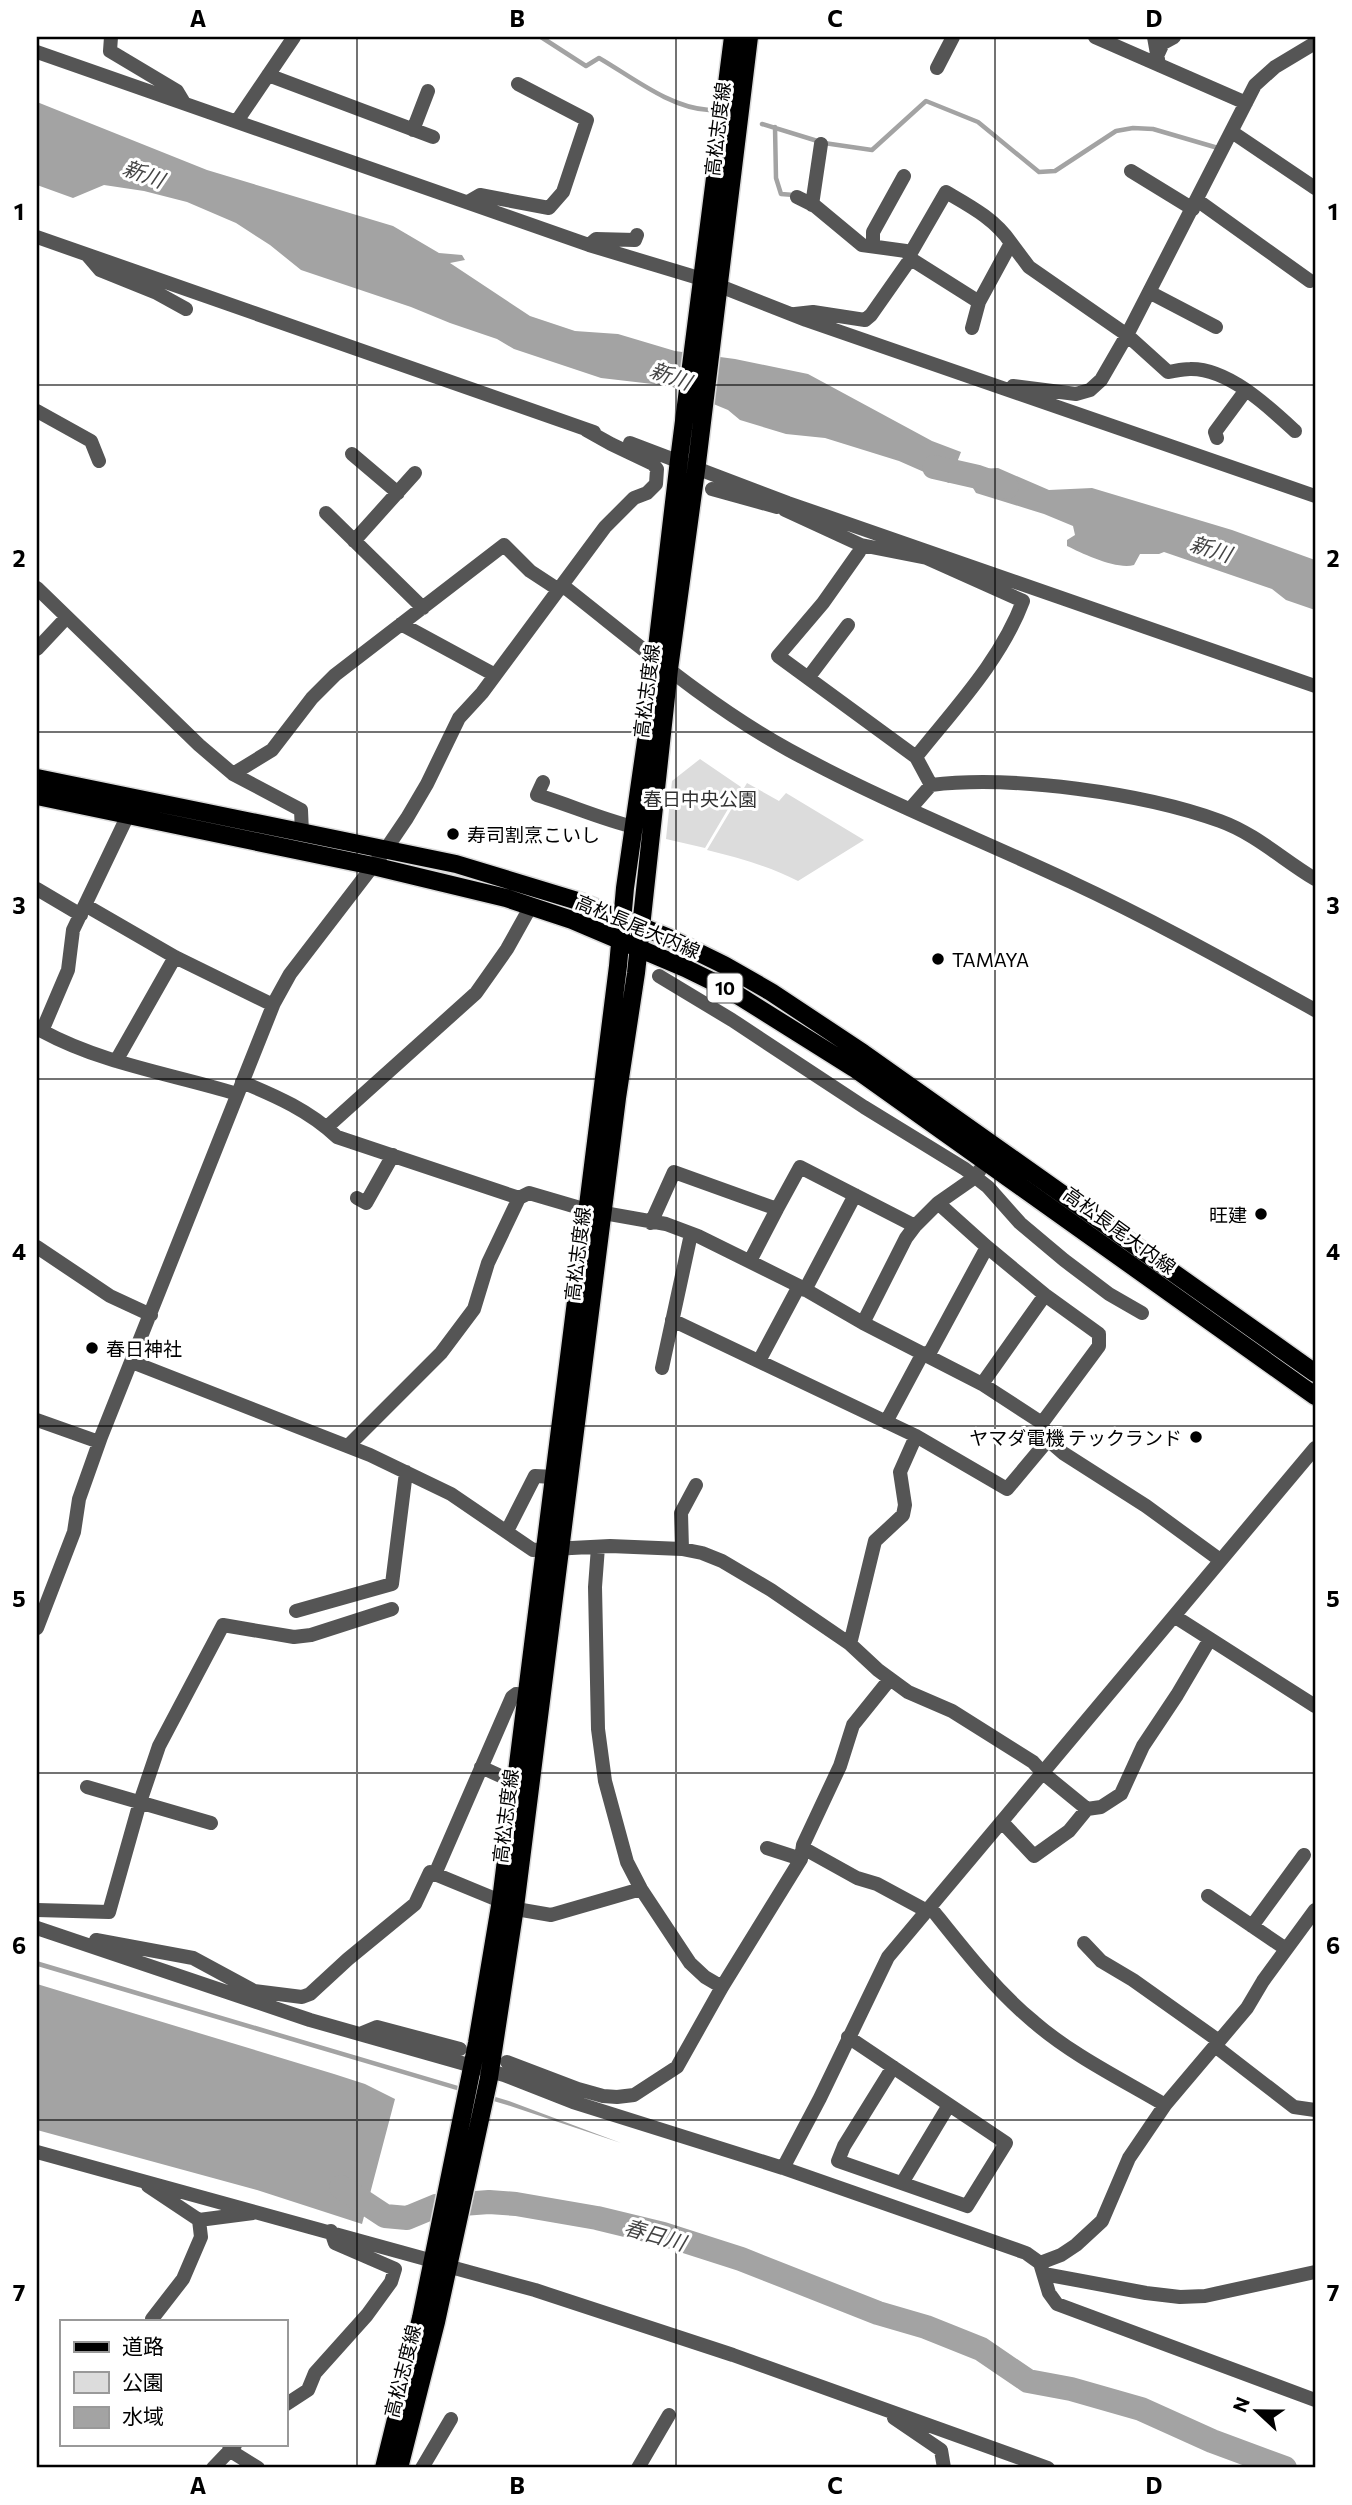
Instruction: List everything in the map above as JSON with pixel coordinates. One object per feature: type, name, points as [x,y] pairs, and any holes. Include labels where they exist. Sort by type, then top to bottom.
[{"type":"main road","name":"高松志度線","points":[[384,2468],[489,2074],[595,1212],[622,918],[634,827],[697,465],[709,289],[733,37]]},
{"type":"main road","name":"高松志度線","points":[[399,2468],[423,2376],[471,2070],[508,1903],[516,1778],[527,1695],[553,1549],[554,1477],[641,927],[679,458],[749,37]]},
{"type":"main road","name":"高松長尾大内線","points":[[37,778],[456,864],[581,902],[724,965],[771,992],[1315,1396]]},
{"type":"main road","name":"高松長尾大内線","points":[[37,796],[460,886],[572,919],[685,968],[761,1009],[993,1155],[1315,1373]]},
{"type":"street","points":[[111,37],[110,51],[177,91],[183,102]]},
{"type":"street","points":[[237,121],[294,37]]},
{"type":"street","points":[[937,68],[953,37]]},
{"type":"street","points":[[1095,37],[1158,60],[1246,103]]},
{"type":"street","points":[[1154,37],[1158,60]]},
{"type":"street","points":[[1158,60],[1163,43],[1174,37]]},
{"type":"street","points":[[1002,388],[1007,385],[1076,394],[1090,390],[1101,380],[1233,132],[1255,85],[1275,67],[1315,43]]},
{"type":"street","points":[[37,52],[709,289],[790,314],[1315,496]]},
{"type":"street","points":[[268,75],[433,137]]},
{"type":"street","points":[[468,202],[480,195],[549,208],[563,192],[587,120],[518,84]]},
{"type":"street","points":[[413,130],[428,91]]},
{"type":"street","points":[[1233,132],[1315,188]]},
{"type":"street","points":[[811,205],[821,144]]},
{"type":"street","points":[[1131,171],[1195,204],[1310,281]]},
{"type":"street","points":[[873,245],[873,232],[904,176]]},
{"type":"street","points":[[790,314],[813,312],[865,320],[872,315],[910,257],[946,192],[1002,230],[1029,267],[1127,335],[1168,372],[1190,369],[1208,371],[1261,400],[1295,431]]},
{"type":"street","points":[[796,197],[811,205],[862,244],[906,251],[910,257],[979,302]]},
{"type":"street","points":[[589,245],[596,239],[635,240],[637,235]]},
{"type":"street","points":[[37,237],[586,430],[679,458],[786,506],[861,545],[927,558],[1023,601],[1013,627],[987,667],[916,757]]},
{"type":"street","points":[[972,328],[979,302],[1011,243]]},
{"type":"street","points":[[88,255],[100,270],[158,293],[186,309]]},
{"type":"street","points":[[1149,292],[1216,327]]},
{"type":"street","points":[[1217,439],[1215,432],[1246,390]]},
{"type":"street","points":[[37,411],[90,440],[99,461]]},
{"type":"street","points":[[37,1628],[74,1532],[79,1499],[99,1443],[273,1005],[290,974],[386,849],[427,784],[459,718],[495,675],[606,527],[634,498],[653,489],[656,484],[659,470],[645,459],[586,430]]},
{"type":"street","points":[[352,454],[398,493]]},
{"type":"street","points":[[354,541],[415,473]]},
{"type":"street","points":[[712,489],[786,506],[1315,686]]},
{"type":"street","points":[[326,513],[423,607]]},
{"type":"street","points":[[233,774],[272,750],[312,698],[335,675],[504,545],[530,571],[560,587],[662,664],[788,750],[1074,883],[1315,1010]]},
{"type":"street","points":[[861,545],[859,552],[823,603],[778,656],[916,757],[931,785]]},
{"type":"street","points":[[37,588],[199,745],[233,774],[301,810],[302,833]]},
{"type":"street","points":[[37,649],[67,617]]},
{"type":"street","points":[[401,624],[495,675]]},
{"type":"street","points":[[808,678],[848,625]]},
{"type":"street","points":[[543,782],[537,795],[579,808],[607,821],[634,827]]},
{"type":"street","points":[[910,809],[931,785],[950,783],[1008,783],[1156,802],[1222,821],[1263,842],[1289,864],[1315,879]]},
{"type":"street","points":[[128,815],[74,930],[68,970],[39,1029],[72,1047],[116,1061],[282,1098],[327,1127],[337,1137],[519,1198]]},
{"type":"street","points":[[37,889],[273,1005]]},
{"type":"street","points":[[327,1127],[476,993],[507,949],[531,906]]},
{"type":"street","points":[[116,1061],[175,957]]},
{"type":"street","points":[[659,976],[974,1176],[988,1187],[1020,1223],[1064,1260],[1109,1294],[1142,1313]]},
{"type":"street","points":[[357,1198],[366,1203],[393,1155]]},
{"type":"street","points":[[863,1323],[906,1238],[915,1226],[938,1203],[974,1176],[993,1155]]},
{"type":"street","points":[[750,1261],[800,1167],[915,1226]]},
{"type":"street","points":[[651,1223],[674,1172],[777,1209]]},
{"type":"street","points":[[348,1446],[441,1353],[474,1309],[488,1263],[519,1198],[529,1193],[595,1212],[666,1224],[750,1261],[802,1288],[863,1323],[982,1384],[1042,1423],[1048,1440],[1063,1453],[1146,1506],[1220,1560]]},
{"type":"street","points":[[759,1361],[855,1195]]},
{"type":"street","points":[[938,1203],[1045,1295],[1099,1334],[1100,1346],[1042,1423]]},
{"type":"street","points":[[662,1367],[691,1234]]},
{"type":"street","points":[[37,1247],[110,1296],[151,1315]]},
{"type":"street","points":[[886,1422],[987,1247]]},
{"type":"street","points":[[982,1384],[1045,1295]]},
{"type":"street","points":[[672,1320],[916,1436],[1007,1489],[1048,1440]]},
{"type":"street","points":[[132,1362],[348,1446],[406,1472],[451,1494],[533,1550],[598,1547],[682,1549],[722,1561],[771,1590],[850,1644],[908,1692],[952,1711],[1033,1762],[1087,1809]]},
{"type":"street","points":[[37,1420],[99,1443]]},
{"type":"street","points":[[850,1644],[875,1541],[903,1515],[905,1505],[900,1472],[916,1436]]},
{"type":"street","points":[[783,2168],[888,1957],[1315,1448]]},
{"type":"street","points":[[296,1611],[392,1584],[406,1472]]},
{"type":"street","points":[[507,1531],[535,1476],[554,1477]]},
{"type":"street","points":[[682,1549],[681,1513],[696,1485]]},
{"type":"street","points":[[598,1547],[595,1587],[598,1729],[605,1782],[623,1849],[641,1889],[690,1963],[705,1977],[722,1987]]},
{"type":"street","points":[[37,1910],[109,1912],[159,1745],[223,1625],[294,1637],[311,1635],[392,1609]]},
{"type":"street","points":[[1174,1616],[1315,1706]]},
{"type":"street","points":[[1002,1822],[1034,1856],[1069,1831],[1087,1809],[1101,1807],[1121,1794],[1143,1746],[1210,1639]]},
{"type":"street","points":[[37,1928],[253,1996],[471,2070],[576,2095],[634,2095],[677,2067],[802,1853],[841,1766],[847,1738],[853,1725],[890,1679]]},
{"type":"street","points":[[435,1874],[512,1698],[516,1694],[527,1695]]},
{"type":"street","points":[[481,1767],[505,1778],[516,1778]]},
{"type":"street","points":[[87,1787],[211,1823]]},
{"type":"street","points":[[767,1848],[802,1853],[877,1884],[928,1909],[1034,2023],[1165,2105]]},
{"type":"street","points":[[1252,1926],[1304,1855]]},
{"type":"street","points":[[73,1939],[102,1940],[193,1958],[253,1996],[302,1997],[310,1994],[415,1904],[430,1872],[490,1898],[551,1915],[641,1889]]},
{"type":"street","points":[[1208,1896],[1286,1949]]},
{"type":"street","points":[[1042,2268],[1076,2245],[1102,2221],[1129,2158],[1165,2105],[1247,2008],[1263,1981],[1315,1910]]},
{"type":"street","points":[[1084,1943],[1101,1961],[1133,1980],[1217,2043],[1294,2107],[1315,2109]]},
{"type":"street","points":[[360,2034],[377,2027],[460,2049]]},
{"type":"street","points":[[848,2037],[893,2067],[949,2105],[1006,2143],[967,2206],[838,2161],[844,2146],[893,2067]]},
{"type":"street","points":[[506,2062],[576,2095],[1026,2253],[1042,2268],[1146,2293],[1180,2297],[1205,2296],[1315,2272]]},
{"type":"street","points":[[902,2183],[949,2105]]},
{"type":"street","points":[[37,2152],[441,2259],[637,2322],[1048,2468]]},
{"type":"street","points":[[138,2179],[199,2220],[260,2212]]},
{"type":"street","points":[[152,2319],[183,2279],[201,2237],[199,2220]]},
{"type":"street","points":[[287,2404],[308,2390],[315,2373],[367,2315],[391,2282],[395,2269],[335,2244],[331,2231]]},
{"type":"street","points":[[1042,2268],[1049,2293],[1057,2304],[1315,2400]]},
{"type":"street","points":[[875,2406],[941,2450],[944,2468]]},
{"type":"street","points":[[638,2468],[669,2415]]},
{"type":"street","points":[[422,2468],[451,2419]]},
{"type":"street","points":[[214,2468],[232,2447],[258,2468]]},
{"type":"green space","name":"春日中央公園","points":[[700,759],[741,787],[705,848],[666,839],[672,781]]},
{"type":"green space","points":[[747,783],[779,801],[786,793],[864,840],[798,881],[742,859],[707,850]]},
{"type":"water","points":[[37,102],[207,170],[393,226],[439,253],[462,255],[465,260],[450,263],[530,316],[575,331],[618,334],[675,351],[735,359],[808,374],[932,441],[961,452],[956,465],[969,470],[965,480],[953,476],[949,483],[899,461],[825,438],[786,434],[740,420],[728,410],[670,386],[601,378],[514,349],[497,339],[411,307],[301,270],[236,223],[187,202],[144,191],[104,185],[73,198],[37,185]]},
{"type":"water","points":[[998,468],[1049,490],[1092,488],[1232,530],[1315,560],[1315,610],[1286,600],[1272,589],[1164,552],[1140,554],[1134,565],[1127,566],[1082,553],[1067,546],[1067,540],[1075,535],[1073,526],[976,493],[973,488],[981,469]]},
{"type":"water","points":[[37,1961],[509,2101],[621,2143],[507,2105],[37,1966]]},
{"type":"water","points":[[37,1984],[334,2074],[365,2084],[395,2099],[362,2224],[257,2190],[37,2130]]},
{"type":"waterway","points":[[541,37],[586,66],[599,58],[666,98],[694,108],[709,110]]},
{"type":"waterway","points":[[762,124],[824,143],[872,150],[926,101],[978,122],[1039,172],[1055,171],[1116,131],[1133,128],[1153,129],[1218,148]]},
{"type":"waterway","points":[[775,127],[776,178],[781,194],[794,195]]},
{"type":"waterway","name":"新川","points":[[934,467],[1007,487]]},
{"type":"waterway","name":"春日川","points":[[341,2187],[385,2216],[407,2218],[436,2206],[489,2202],[597,2218],[663,2234],[741,2259],[878,2313],[926,2327],[981,2349],[1028,2381],[1071,2389],[1141,2409],[1212,2441],[1285,2468]]},
{"type":"place","name":"寿司割烹こいし","points":[[453,834]]},
{"type":"place","name":"TAMAYA","points":[[938,959]]},
{"type":"place","name":"旺建","points":[[1261,1214]]},
{"type":"place","name":"春日神社","points":[[92,1348]]},
{"type":"place","name":"ヤマダ電機 テックランド","points":[[1196,1437]]}]
